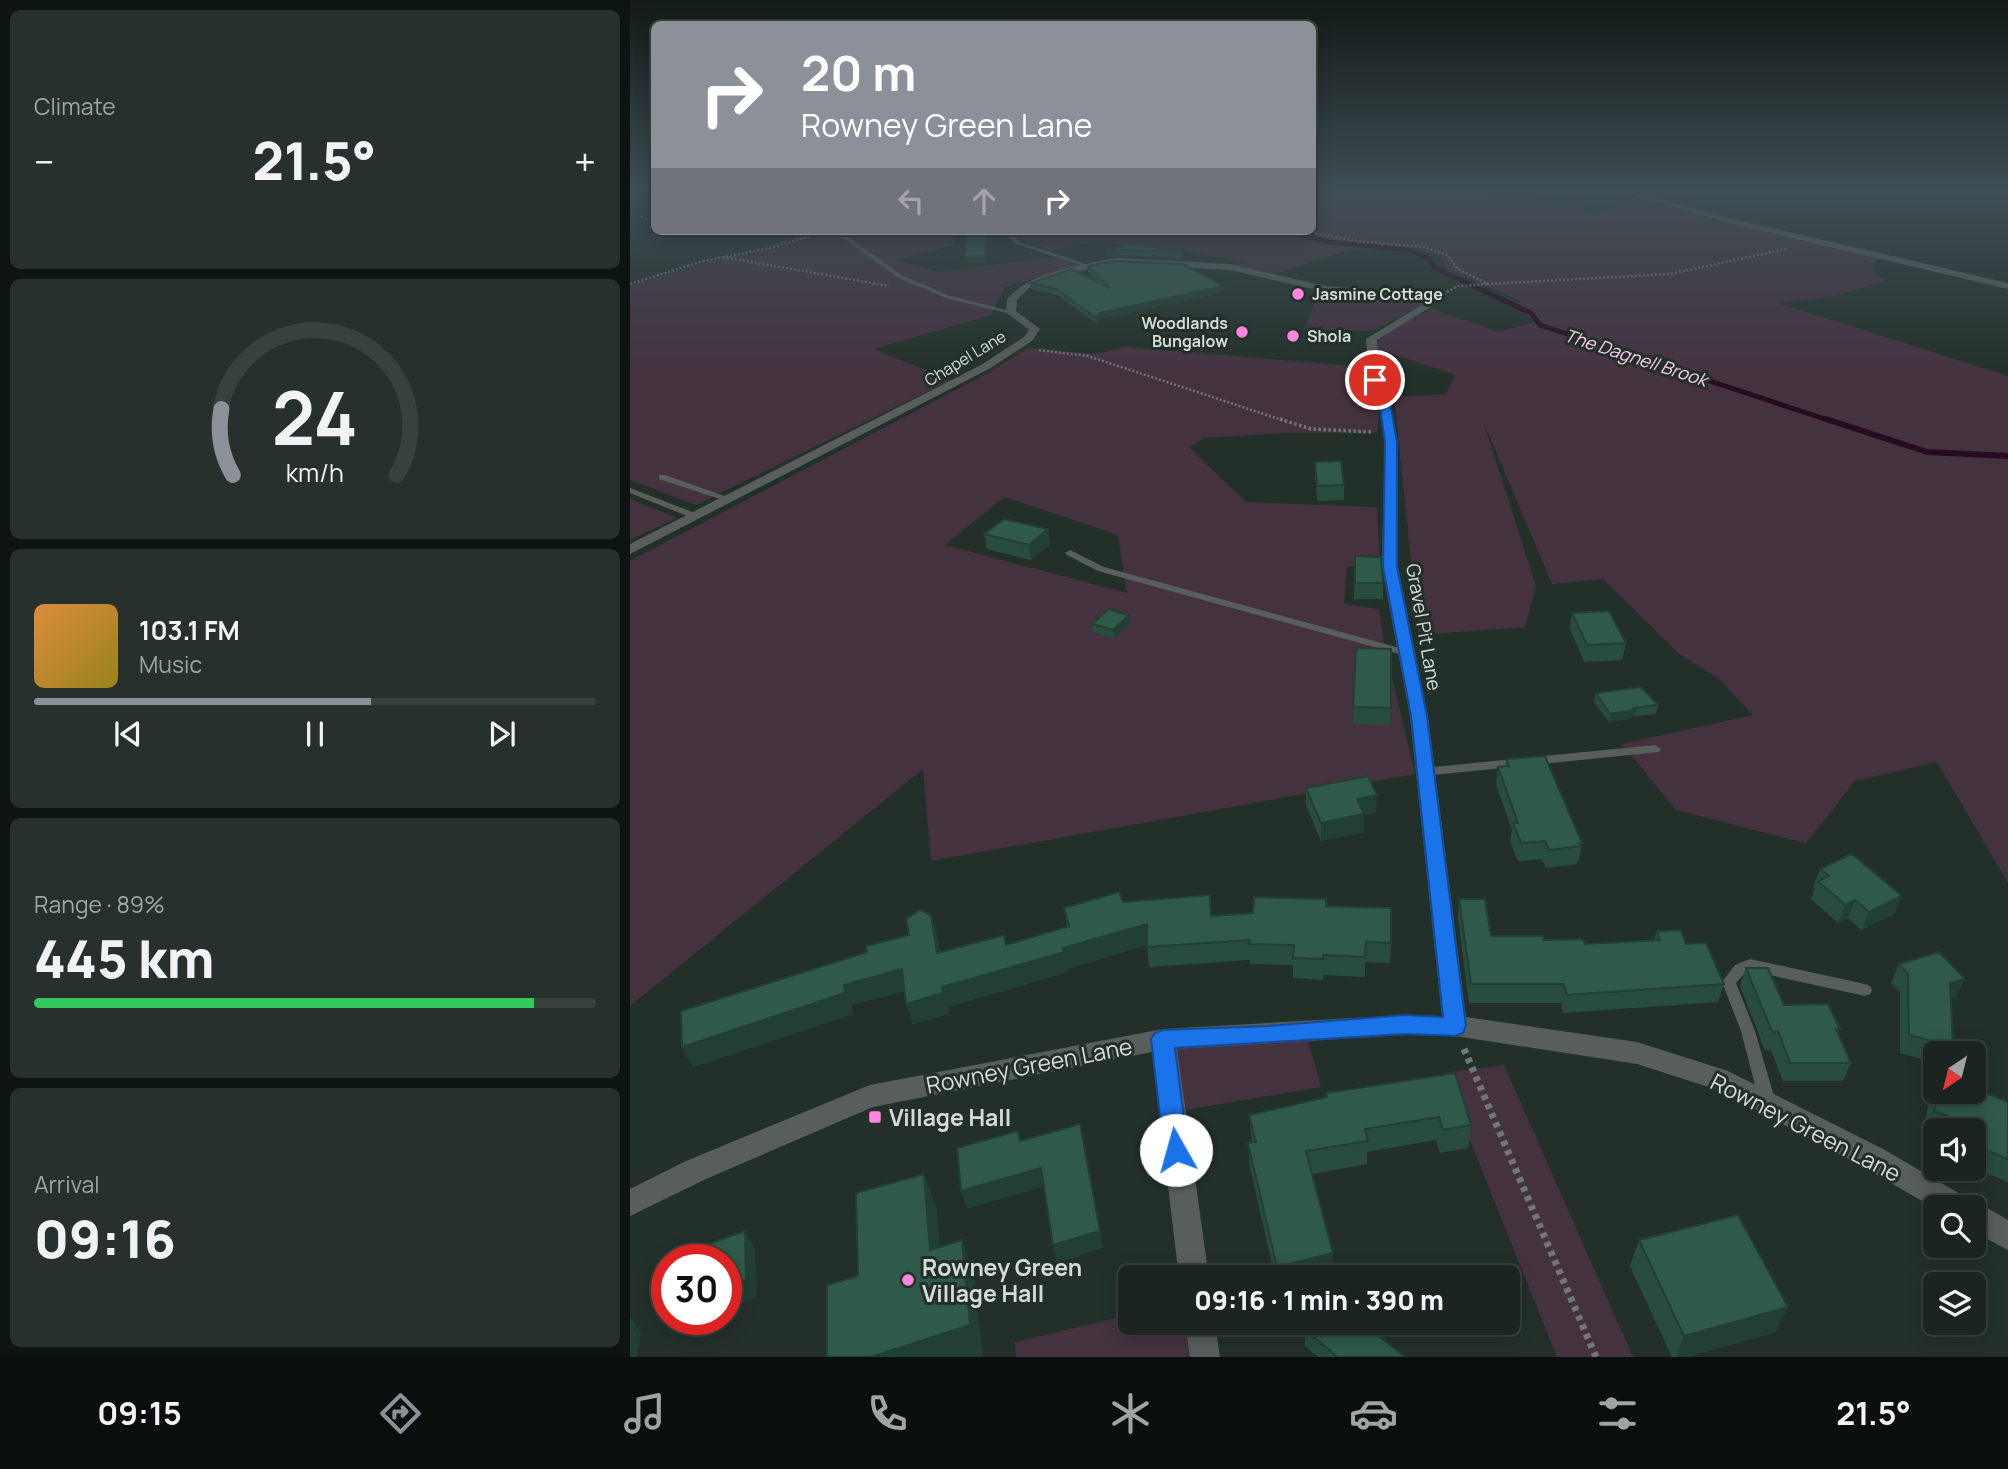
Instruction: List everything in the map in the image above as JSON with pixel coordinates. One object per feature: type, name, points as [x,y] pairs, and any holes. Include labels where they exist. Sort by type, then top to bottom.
[{"type":"street","points":[[1868,252],[2008,286]]},
{"type":"street","name":"Chapel Lane","points":[[630,550],[922,402],[1028,339],[1035,329],[1011,312],[1013,299],[1027,285],[1089,266],[1135,261],[1230,267],[1326,289],[1392,295],[1425,305]]},
{"type":"street","name":"Gravel Pit Lane","points":[[1425,305],[1371,339],[1375,380],[1384,402],[1390,434],[1390,567],[1419,716],[1455,1026]]},
{"type":"street","name":"Rowney Green Lane","points":[[630,1203],[696,1170],[870,1096],[1163,1039],[1405,1025],[1455,1026],[1637,1053],[1728,1082],[1935,1195]]},
{"type":"street","points":[[1163,1039],[1192,1265]]},
{"type":"street","points":[[1986,1223],[2008,1236]]},
{"type":"street","points":[[1202,1335],[1205,1357]]},
{"type":"lane","points":[[866,252],[901,277],[948,297],[1011,312]]},
{"type":"lane","points":[[1047,252],[1089,266]]},
{"type":"lane","points":[[662,477],[729,499]]},
{"type":"lane","points":[[630,490],[695,516]]},
{"type":"lane","points":[[1070,553],[1101,569],[1407,653]]},
{"type":"lane","points":[[1424,772],[1655,748]]},
{"type":"lane","points":[[1768,1103],[1748,1031],[1729,982],[1732,976],[1750,965],[1865,990]]},
{"type":"path","points":[[630,284],[723,257],[756,252]]},
{"type":"path","points":[[1439,252],[1447,255],[1458,268],[1488,284]]},
{"type":"path","points":[[1425,305],[1464,286],[1670,274],[1772,252]]},
{"type":"path","points":[[723,257],[895,287]]},
{"type":"path","points":[[1015,347],[1088,356],[1311,429],[1390,434]]},
{"type":"path","points":[[1455,1026],[1596,1357]]},
{"type":"shaded area","points":[[743,252],[926,252],[895,260],[940,272],[1053,257],[1079,265],[1005,287],[991,315],[873,349],[951,380],[696,505],[630,480],[630,285]]},
{"type":"shaded area","points":[[1192,252],[1342,252],[1271,275],[1238,266],[1242,262]]},
{"type":"shaded area","points":[[1427,252],[1862,252],[1879,256],[1871,269],[1885,281],[1831,297],[1778,303],[2008,376],[2008,883],[1937,762],[1855,781],[1806,843],[1676,810],[1622,744],[1753,715],[1719,679],[1678,653],[1603,579],[1552,584],[1483,421],[1536,586],[1525,627],[1419,635],[1394,397],[1446,394],[1455,375],[1375,348],[1383,333],[1432,309],[1499,332],[1537,321],[1526,316],[1519,300],[1449,270],[1439,256]]},
{"type":"shaded area","points":[[1319,290],[1388,296],[1423,305],[1372,331],[1305,329]]},
{"type":"shaded area","points":[[1126,347],[1366,367],[1379,409],[1377,433],[1286,433],[1205,438],[1189,447],[1246,502],[1377,507],[1380,567],[1347,566],[1344,604],[1379,609],[1384,644],[1415,774],[931,861],[923,769],[630,1006],[630,561],[986,374],[1029,348],[1094,354]],"holes":[[[1004,497],[1118,535],[1127,593],[945,545]]]},
{"type":"shaded area","points":[[630,499],[677,518],[630,540]]},
{"type":"shaded area","points":[[1308,1040],[1321,1087],[1186,1110],[1174,1046]]},
{"type":"shaded area","points":[[1504,1065],[1633,1357],[1557,1357],[1443,1073]]},
{"type":"shaded area","points":[[1118,1318],[1118,1335],[1190,1335],[1197,1357],[1016,1357],[1015,1342]]},
{"type":"building","points":[[965,252],[985,252],[985,256],[965,257]]},
{"type":"building","points":[[1116,261],[1183,264],[1224,286],[1100,313],[1095,317],[1056,289],[1031,283],[1072,269],[1110,288],[1088,266]]},
{"type":"building","points":[[1341,461],[1344,485],[1317,486],[1315,462]]},
{"type":"building","points":[[1004,519],[1048,529],[1029,545],[984,534]]},
{"type":"building","points":[[1355,556],[1381,557],[1383,583],[1355,583]]},
{"type":"building","points":[[1108,609],[1129,615],[1113,630],[1092,624]]},
{"type":"building","points":[[1609,611],[1626,643],[1587,645],[1572,613]]},
{"type":"building","points":[[1356,648],[1391,649],[1391,708],[1353,707]]},
{"type":"building","points":[[1641,687],[1658,705],[1610,714],[1596,693]]},
{"type":"building","points":[[1545,756],[1581,846],[1549,850],[1545,841],[1521,843],[1513,823],[1518,823],[1498,767],[1509,766],[1506,759]]},
{"type":"building","points":[[1368,776],[1377,795],[1357,799],[1364,814],[1321,823],[1306,788]]},
{"type":"building","points":[[1852,854],[1902,896],[1869,912],[1855,900],[1845,905],[1818,881],[1829,876],[1820,869]]},
{"type":"building","points":[[1119,892],[1123,902],[1210,895],[1211,916],[1253,913],[1254,897],[1326,899],[1326,906],[1391,908],[1391,943],[1366,942],[1365,957],[1323,955],[1323,959],[1293,958],[1294,945],[1249,944],[1250,940],[1147,947],[1147,924],[1063,948],[1064,952],[942,987],[943,993],[906,1004],[902,969],[844,985],[845,993],[682,1047],[681,1011],[867,952],[866,946],[909,935],[906,919],[920,910],[931,915],[937,953],[1004,935],[1006,945],[1069,926],[1064,908]]},
{"type":"building","points":[[1459,899],[1485,899],[1491,936],[1543,936],[1544,940],[1583,939],[1585,944],[1660,940],[1657,931],[1681,930],[1686,944],[1706,943],[1724,984],[1567,995],[1564,984],[1471,984]]},
{"type":"building","points":[[1939,952],[1965,979],[1950,983],[1953,1041],[1931,1041],[1909,1035],[1908,974],[1899,964]]},
{"type":"building","points":[[1746,968],[1768,968],[1784,1005],[1828,1004],[1840,1029],[1836,1029],[1851,1063],[1790,1063],[1778,1031],[1772,1032]]},
{"type":"building","points":[[1455,1073],[1471,1125],[1443,1130],[1439,1117],[1365,1129],[1368,1141],[1306,1151],[1333,1253],[1277,1265],[1248,1143],[1256,1142],[1249,1115],[1327,1097],[1326,1093]]},
{"type":"building","points":[[1986,1093],[2008,1102],[2008,1159],[1986,1150],[1986,1118],[1952,1118],[1934,1111],[1935,1104],[1986,1104]]},
{"type":"building","points":[[1080,1124],[1100,1231],[1053,1245],[1041,1168],[961,1191],[957,1148],[1018,1131],[1020,1141]]},
{"type":"building","name":"Rowney Green Village Hall","points":[[924,1174],[930,1250],[962,1240],[970,1325],[871,1357],[827,1357],[827,1285],[858,1276],[856,1193]]},
{"type":"building","points":[[1738,1215],[1788,1307],[1684,1336],[1639,1240]]},
{"type":"building","points":[[745,1231],[746,1280],[742,1282],[742,1244],[708,1244]]},
{"type":"building","points":[[1312,1335],[1378,1335],[1405,1357],[1337,1357]]},
{"type":"waterway","name":"The Dagnell Brook","points":[[1414,252],[1429,259],[1435,268],[1486,292]]},
{"type":"waterway","name":"The Dagnell Brook","points":[[1482,290],[1531,313],[1540,325],[1831,421]]},
{"type":"waterway","name":"The Dagnell Brook","points":[[1826,419],[1927,452],[2008,456]]},
{"type":"place","name":"Jasmine Cottage","points":[[1298,294]]},
{"type":"place","name":"Woodlands Bungalow","points":[[1242,332]]},
{"type":"place","name":"Shola","points":[[1293,336]]},
{"type":"place","name":"Village Hall","points":[[875,1117]]},
{"type":"place","name":"Rowney Green Village Hall","points":[[908,1280]]},
{"type":"route","points":[[1176,1150],[1163,1039],[1405,1025],[1455,1026],[1419,716],[1390,567],[1391,442],[1384,402],[1375,380]]}]
